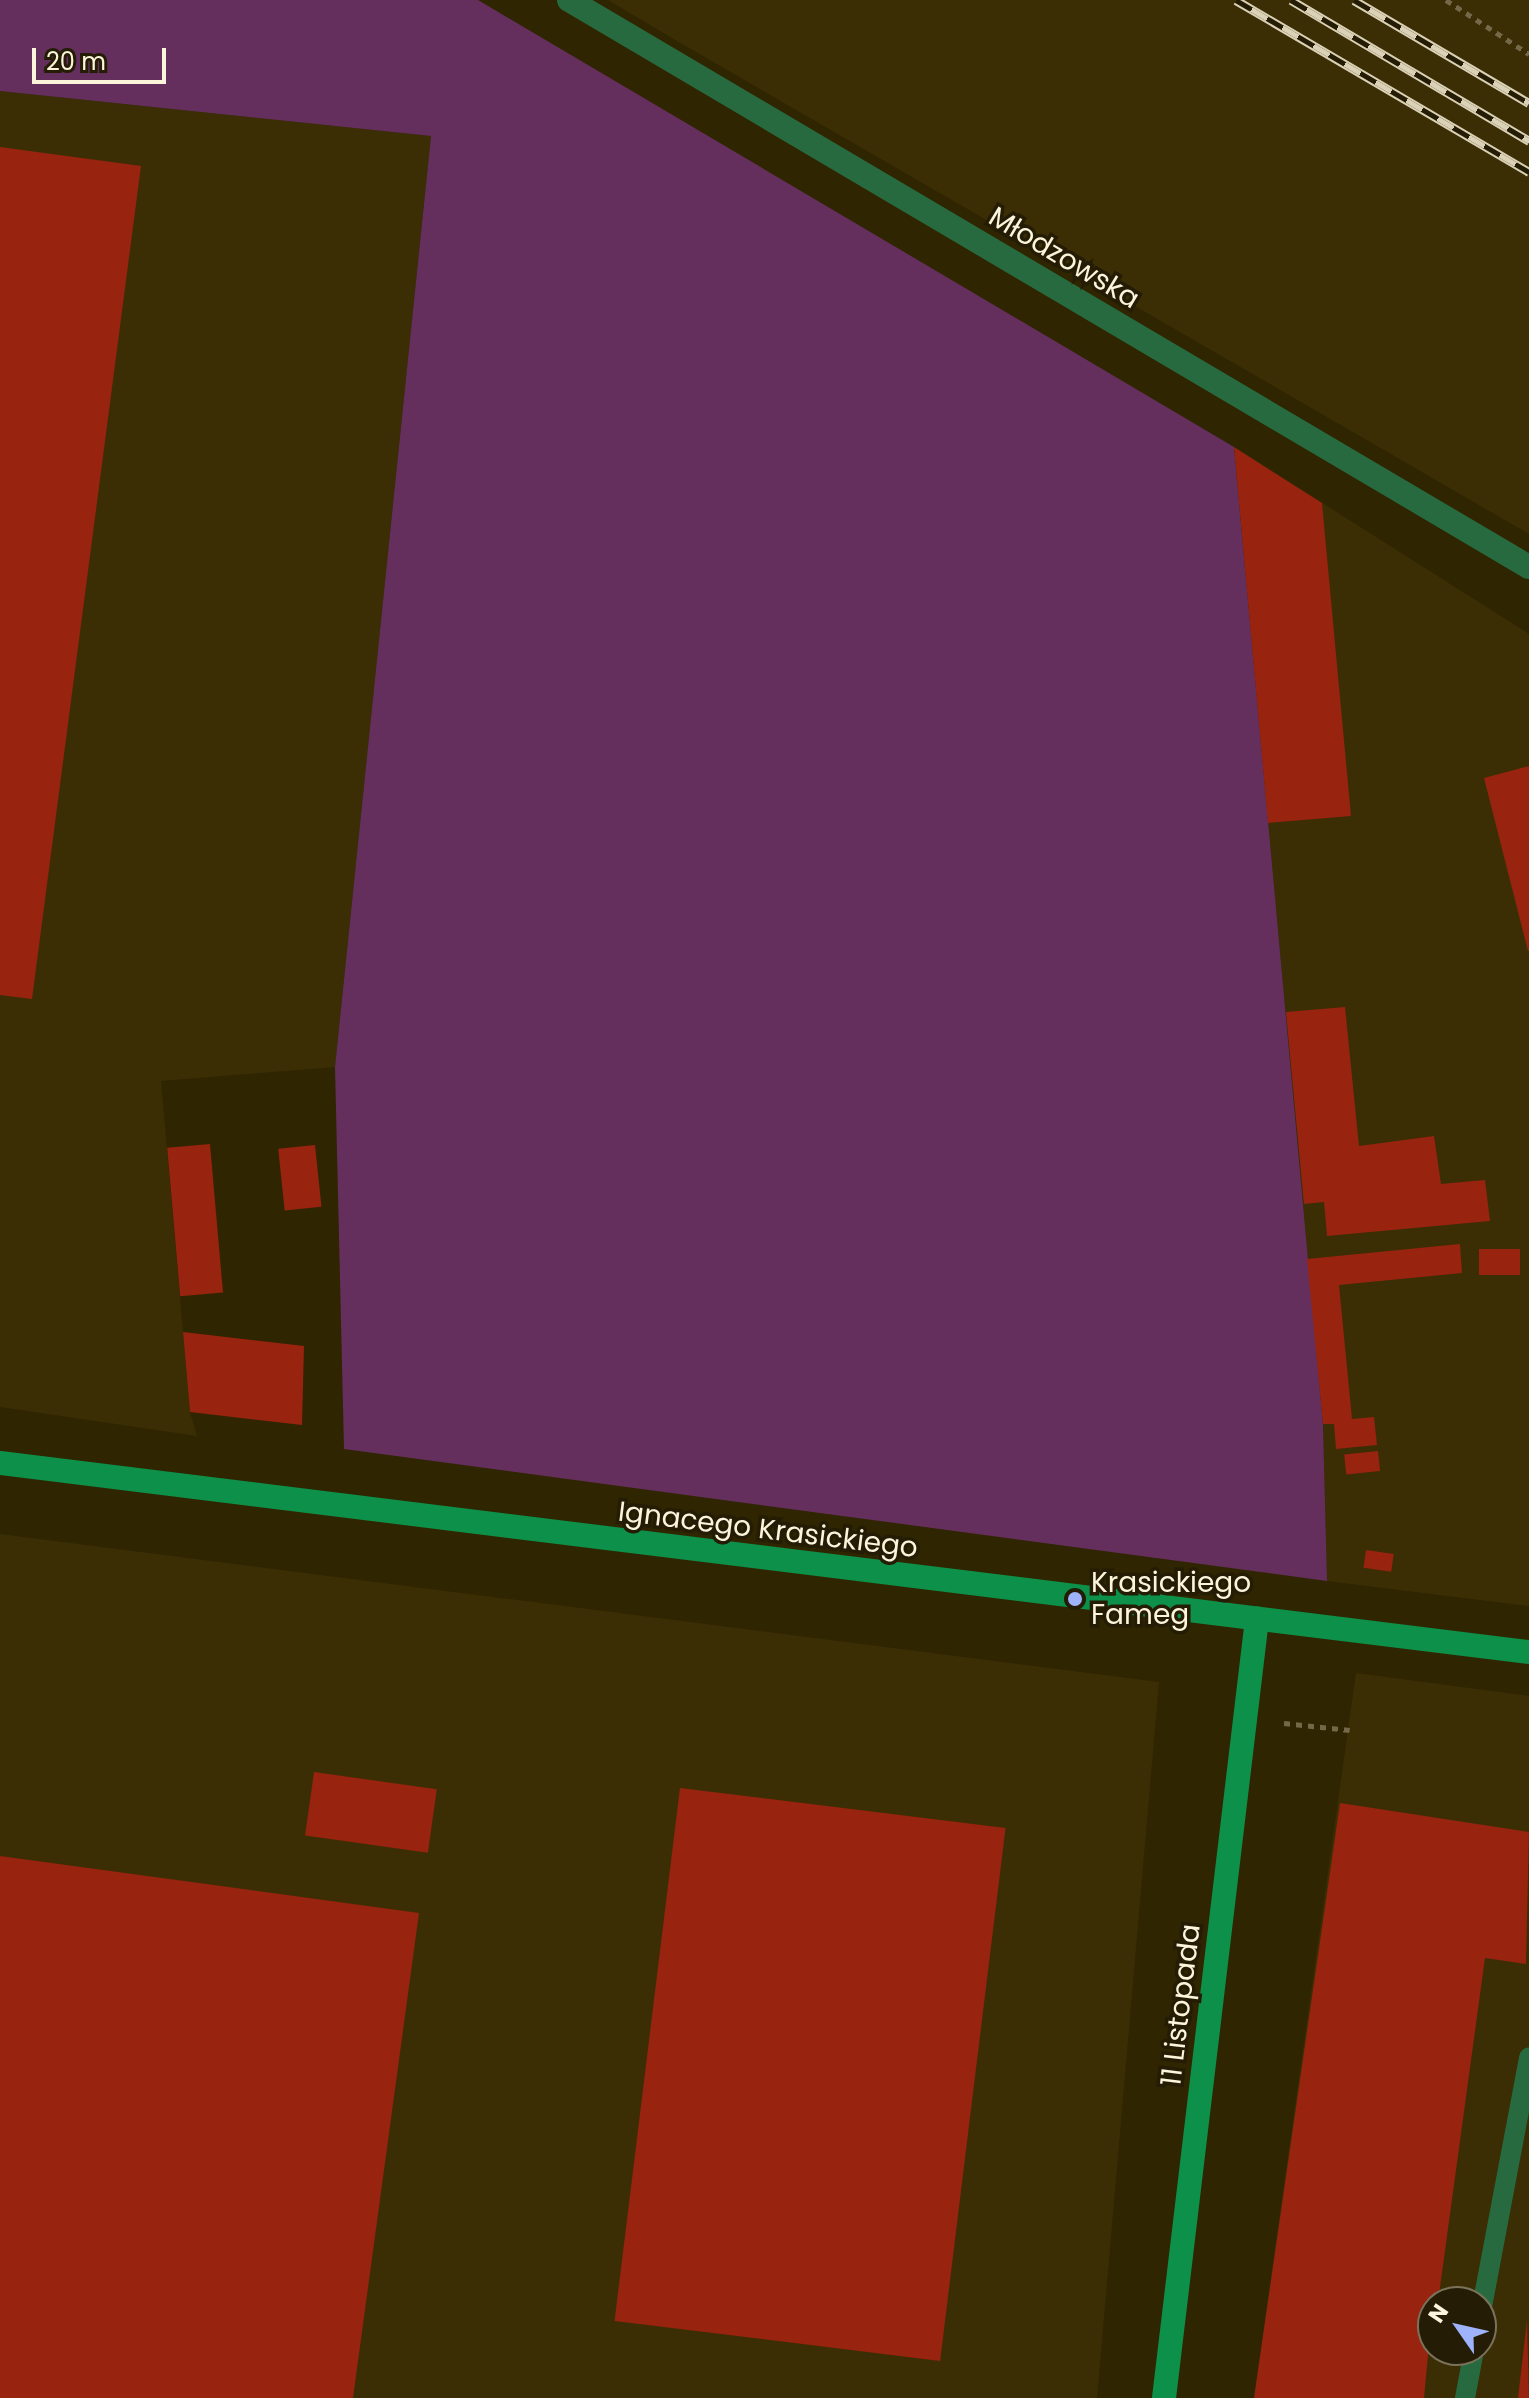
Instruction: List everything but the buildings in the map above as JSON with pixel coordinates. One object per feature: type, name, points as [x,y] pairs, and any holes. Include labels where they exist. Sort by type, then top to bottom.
[{"type":"street","name":"Młodzowska","points":[[569,0],[1529,567]]},
{"type":"street","name":"Ignacego Krasickiego","points":[[0,1463],[1529,1652]]},
{"type":"street","name":"11 Listopada","points":[[1164,2398],[1257,1619]]},
{"type":"lane","points":[[1486,2286],[1529,2057]]},
{"type":"lane","points":[[1465,2398],[1471,2366]]},
{"type":"path","points":[[1446,0],[1529,54]]},
{"type":"path","points":[[1284,1723],[1350,1730]]},
{"type":"shaded area","points":[[0,0],[478,0],[1234,447],[1323,1424],[1327,1581],[344,1449],[335,1067],[431,136],[0,91]]},
{"type":"shaded area","points":[[608,0],[1529,0],[1529,534],[665,34]]},
{"type":"shaded area","points":[[0,91],[431,136],[335,1067],[161,1081],[190,1412],[197,1436],[0,1407]]},
{"type":"shaded area","points":[[1234,447],[1529,634],[1529,1606],[1327,1581],[1323,1424]]},
{"type":"shaded area","points":[[0,1534],[1159,1682],[1097,2398],[0,2398]]},
{"type":"shaded area","points":[[1356,1673],[1529,1696],[1529,2398],[1254,2398]]},
{"type":"railway","points":[[1236,0],[1529,172]]},
{"type":"railway","points":[[1291,0],[1529,141]]},
{"type":"railway","points":[[1354,0],[1529,103]]},
{"type":"place","name":"Krasickiego Fameg","points":[[1075,1599]]}]
